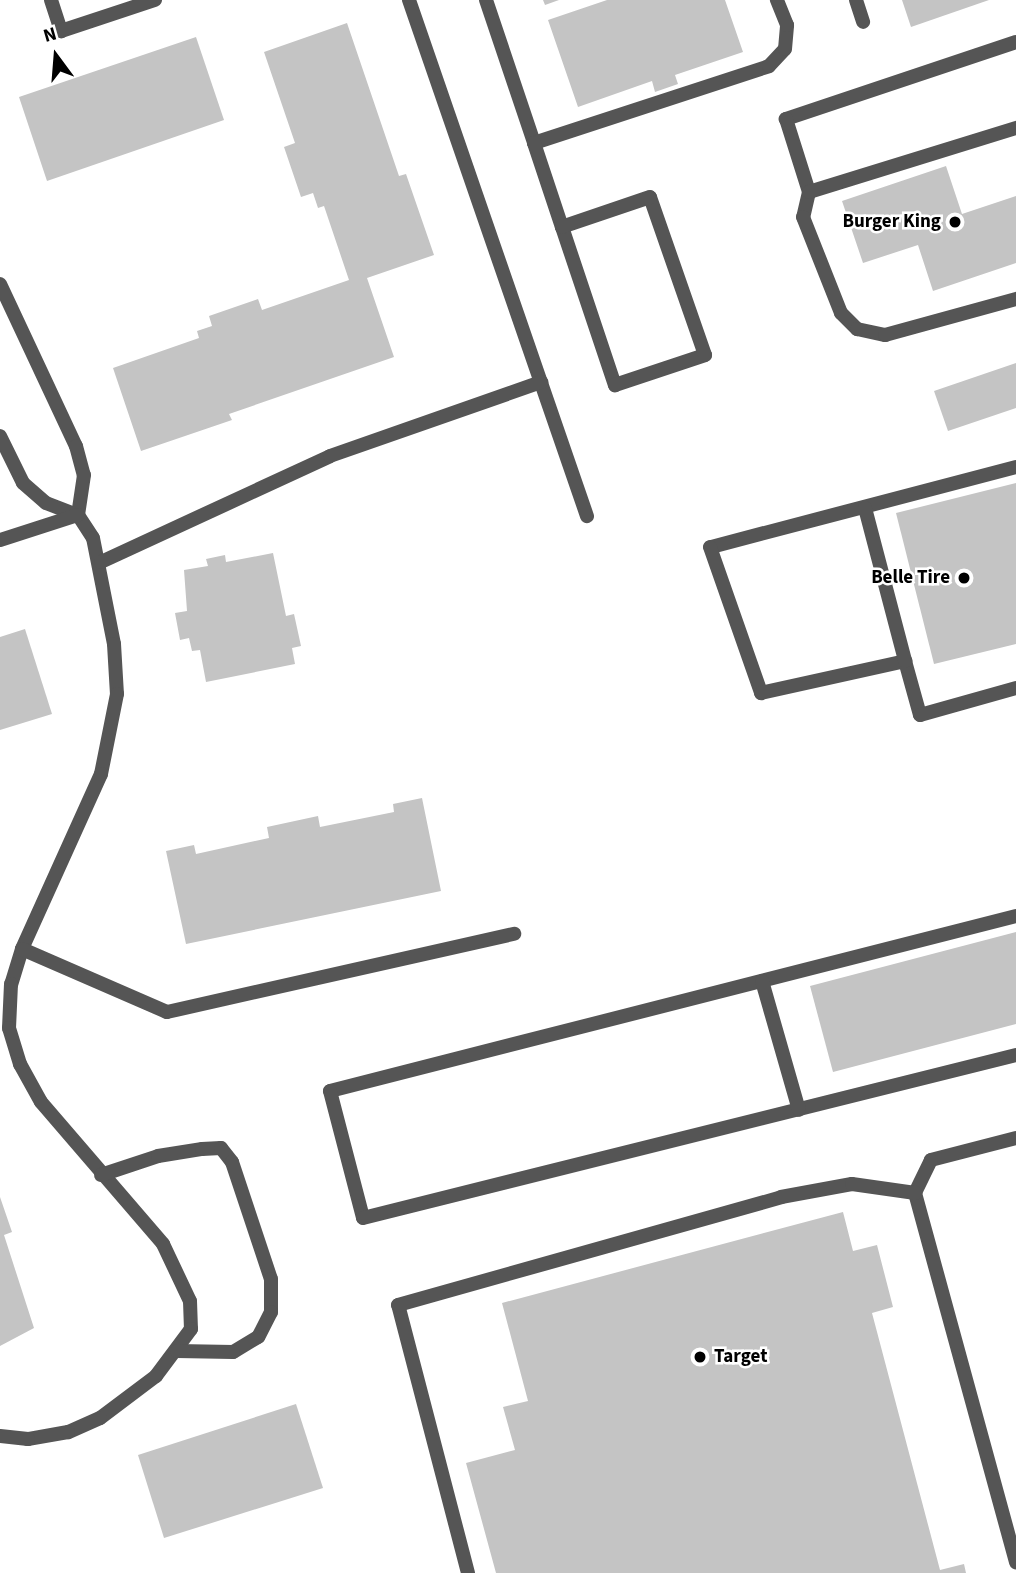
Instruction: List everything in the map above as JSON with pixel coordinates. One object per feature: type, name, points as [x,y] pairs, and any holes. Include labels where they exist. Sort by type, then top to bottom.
[{"type":"lane","points":[[51,0],[61,31],[155,0]]},
{"type":"lane","points":[[409,0],[587,516]]},
{"type":"lane","points":[[485,0],[615,385],[705,355],[650,197],[562,227]]},
{"type":"lane","points":[[534,143],[769,66],[785,49],[787,26],[777,0]]},
{"type":"lane","points":[[856,0],[863,22]]},
{"type":"lane","points":[[1015,47],[786,119],[809,192],[803,217],[841,313],[858,329],[885,335],[1016,299]]},
{"type":"lane","points":[[809,192],[1016,128]]},
{"type":"lane","points":[[0,284],[76,446],[84,475],[78,515],[101,562],[114,644],[117,694],[112,732],[101,774],[22,949],[11,984],[9,1028],[20,1064],[41,1102],[163,1244],[181,1276],[190,1301],[191,1329],[177,1351],[135,1396],[100,1418],[68,1432],[28,1439],[0,1436]]},
{"type":"lane","points":[[101,562],[330,456],[541,382]]},
{"type":"lane","points":[[0,436],[23,483],[46,503],[78,515]]},
{"type":"lane","points":[[905,661],[761,693],[710,547],[1016,467]]},
{"type":"lane","points":[[865,508],[920,715],[1016,688]]},
{"type":"lane","points":[[0,540],[78,515]]},
{"type":"lane","points":[[1016,916],[330,1091],[363,1218],[1016,1055]]},
{"type":"lane","points":[[22,949],[167,1012],[514,934]]},
{"type":"lane","points":[[762,981],[799,1110]]},
{"type":"lane","points":[[1016,1138],[931,1160],[915,1193],[1016,1562]]},
{"type":"lane","points":[[101,1175],[158,1156],[202,1149],[221,1148],[232,1162],[271,1279],[271,1312],[258,1337],[233,1352],[177,1351]]},
{"type":"lane","points":[[468,1573],[398,1305],[781,1197],[852,1184],[915,1193]]},
{"type":"building","points":[[543,0],[559,0],[545,5]]},
{"type":"building","points":[[607,0],[725,0],[743,52],[675,75],[678,84],[655,92],[652,81],[578,107],[548,20]]},
{"type":"building","points":[[902,0],[989,0],[911,27]]},
{"type":"building","points":[[347,23],[399,176],[406,174],[434,255],[367,278],[394,357],[229,414],[232,420],[141,451],[113,368],[199,338],[197,331],[212,326],[209,316],[258,299],[262,310],[349,280],[324,206],[318,208],[313,193],[301,197],[284,147],[295,143],[264,52]]},
{"type":"building","points":[[196,37],[224,120],[47,181],[19,97]]},
{"type":"building","points":[[946,166],[962,214],[1016,196],[1016,263],[933,291],[918,245],[863,263],[842,201]]},
{"type":"building","points":[[1016,363],[1016,408],[948,431],[934,391]]},
{"type":"building","name":"Belle Tire","points":[[1016,483],[1016,644],[934,664],[896,513]]},
{"type":"building","points":[[273,553],[286,616],[294,614],[301,646],[292,648],[295,664],[206,682],[200,650],[192,651],[189,638],[180,640],[175,613],[187,611],[184,570],[208,566],[206,559],[225,555],[226,562]]},
{"type":"building","points":[[25,629],[52,714],[0,730],[0,637]]},
{"type":"building","points":[[422,798],[441,891],[186,944],[166,851],[194,845],[196,854],[269,838],[267,827],[318,816],[320,827],[394,812],[393,804]]},
{"type":"building","points":[[1016,932],[1016,1024],[833,1072],[810,986]]},
{"type":"building","points":[[0,1197],[12,1232],[4,1235],[34,1328],[0,1346]]},
{"type":"building","name":"Target","points":[[843,1212],[853,1251],[877,1245],[893,1307],[872,1313],[940,1570],[964,1564],[966,1573],[496,1573],[466,1463],[515,1450],[503,1407],[528,1401],[502,1303]]},
{"type":"building","points":[[296,1404],[323,1488],[164,1538],[138,1455]]},
{"type":"place","name":"Burger King","points":[[955,222]]},
{"type":"place","name":"Belle Tire","points":[[964,578]]},
{"type":"place","name":"Target","points":[[700,1357]]}]
